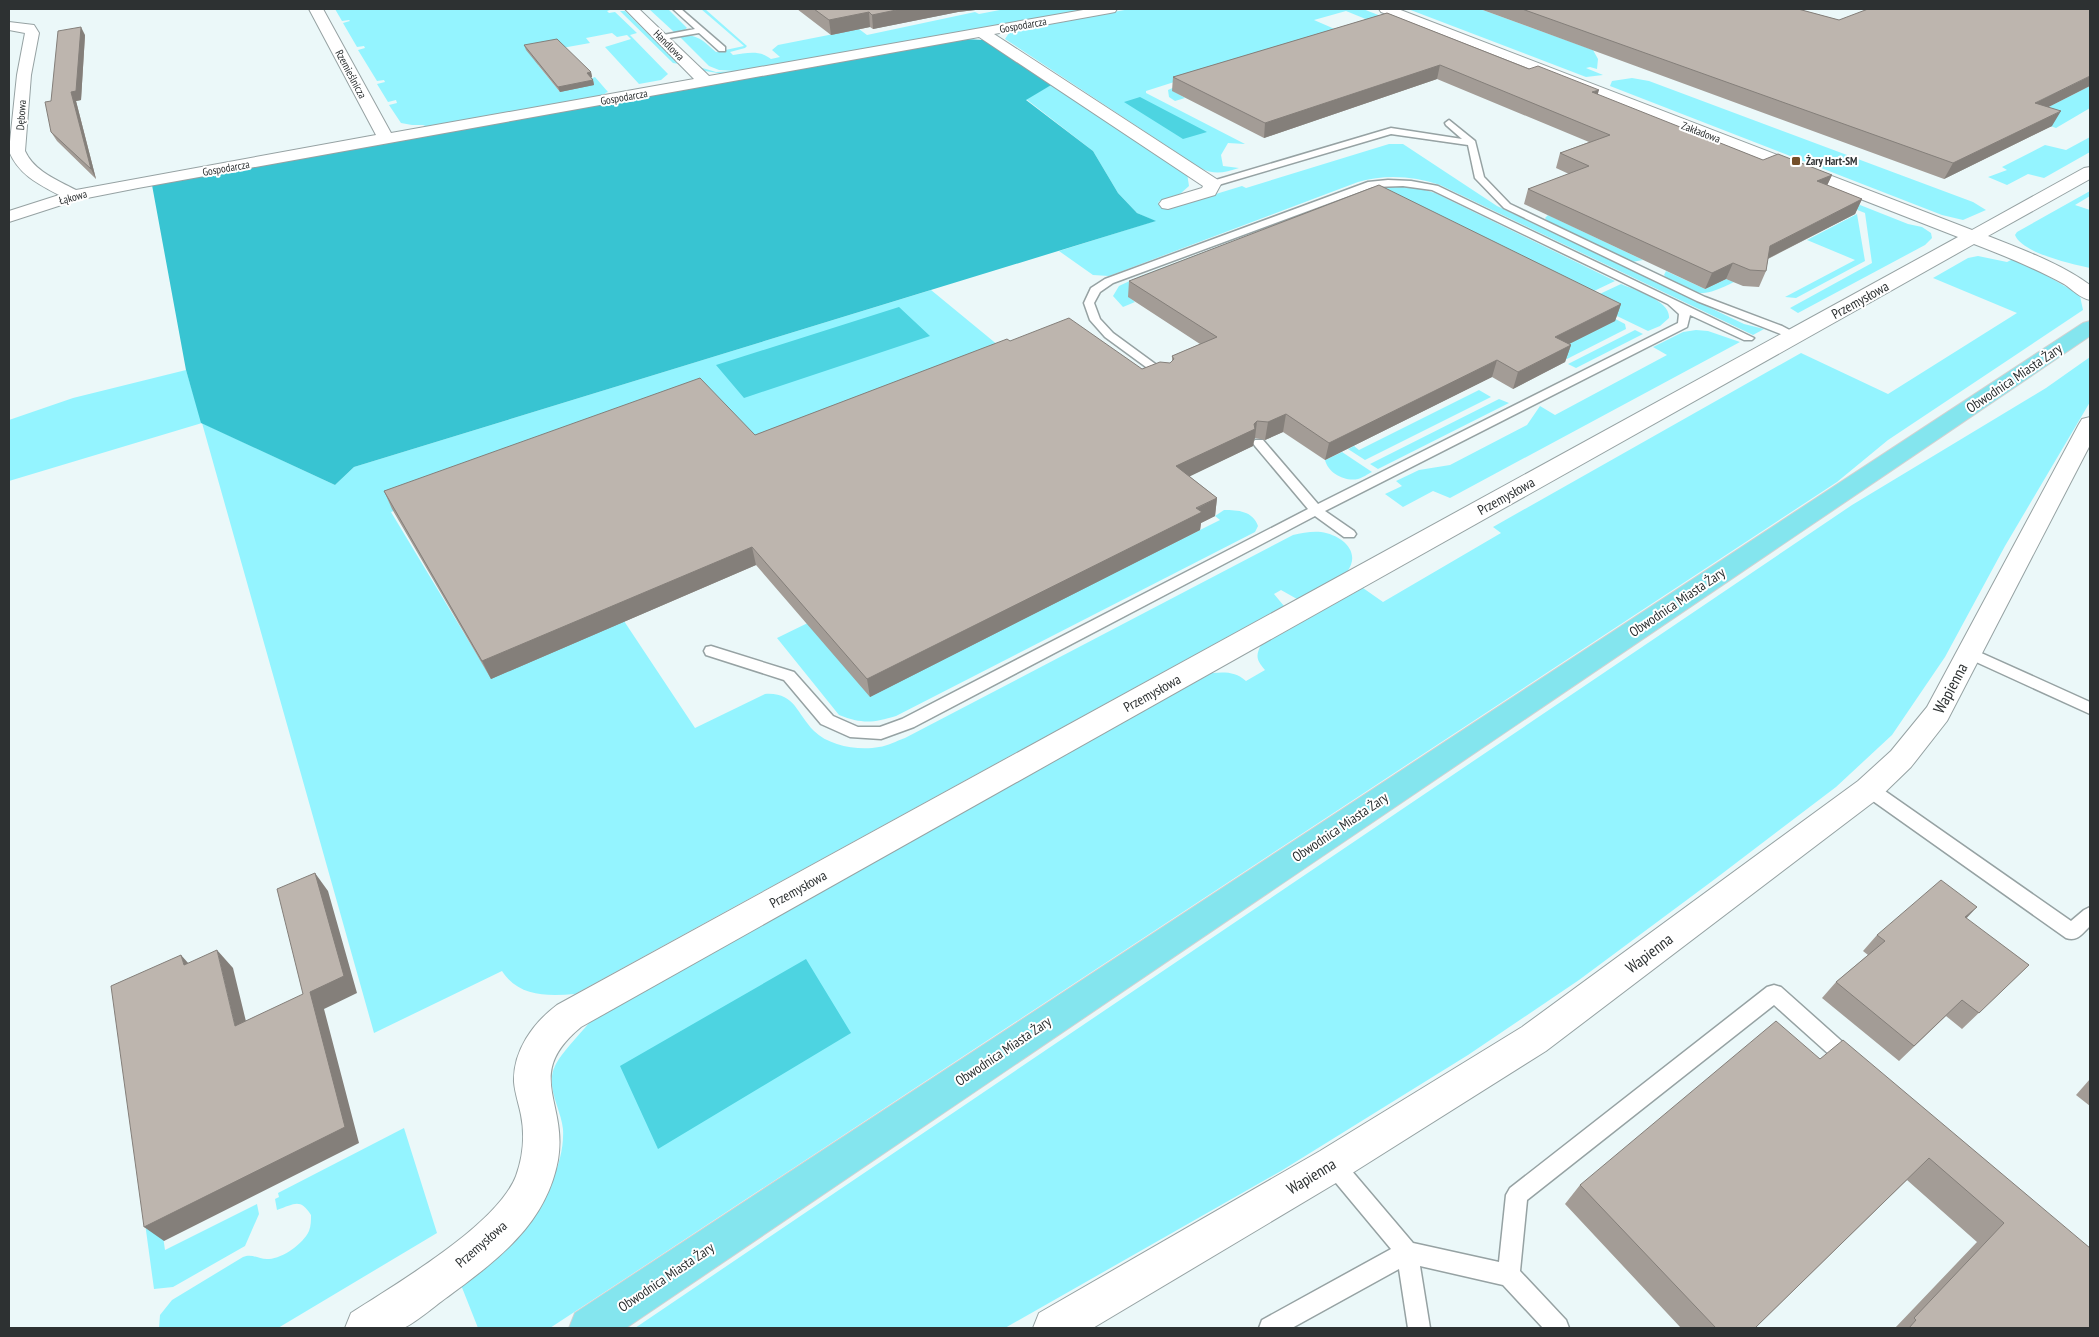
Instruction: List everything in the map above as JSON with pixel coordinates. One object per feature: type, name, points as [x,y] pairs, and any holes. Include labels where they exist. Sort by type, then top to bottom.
[{"type":"main road","name":"Obwodnica Miasta Żary","points":[[590,1328],[2089,325]]},
{"type":"street","name":"Rzemieślnicza","points":[[316,9],[386,139]]},
{"type":"street","name":"Handlowa","points":[[632,9],[706,82]]},
{"type":"street","name":"Gospodarcza","points":[[138,183],[1110,9]]},
{"type":"street","name":"Zakładowa","points":[[1386,9],[2086,280],[2090,294]]},
{"type":"street","name":"Dębowa","points":[[9,26],[29,28],[32,33],[16,77],[17,151],[20,160],[27,168],[73,196]]},
{"type":"street","points":[[982,32],[1212,184],[1208,191],[1168,204]]},
{"type":"street","name":"Przemysłowa","points":[[366,1328],[476,1251],[512,1218],[523,1202],[532,1185],[541,1147],[540,1120],[533,1093],[535,1058],[548,1033],[569,1016],[2090,172]]},
{"type":"street","name":"Łąkowa","points":[[9,216],[73,196],[138,183]]},
{"type":"street","name":"Wapienna","points":[[1054,1328],[1332,1164],[1534,1039],[1869,789],[1901,759],[1937,714],[1968,652],[2090,424]]},
{"type":"lane","points":[[677,9],[722,49]]},
{"type":"lane","points":[[661,38],[701,30]]},
{"type":"lane","points":[[1449,122],[1472,143],[1480,178],[1507,206],[1701,299],[1795,336]]},
{"type":"lane","points":[[1212,184],[1391,131],[1472,143]]},
{"type":"lane","points":[[1165,376],[1108,335],[1095,320],[1089,303],[1095,290],[1109,281],[1371,184],[1393,181],[1435,188],[1748,338]]},
{"type":"lane","points":[[711,651],[789,676],[827,720],[856,733],[881,733],[908,723],[1316,510],[1683,325],[1685,313],[1672,302]]},
{"type":"lane","points":[[1259,443],[1316,510],[1349,534]]},
{"type":"lane","points":[[1968,652],[2090,708]]},
{"type":"lane","points":[[1869,789],[2072,932],[2090,914]]},
{"type":"lane","points":[[1509,1275],[1517,1195],[1774,993],[1867,1075]]},
{"type":"lane","points":[[1332,1164],[1407,1252],[1419,1328]]},
{"type":"lane","points":[[1270,1328],[1407,1252],[1509,1275],[1558,1328]]},
{"type":"shaded area","points":[[335,9],[613,9],[607,11],[609,13],[615,12],[637,33],[630,35],[668,74],[661,80],[639,84],[605,47],[631,39],[627,35],[617,37],[612,33],[586,38],[590,43],[562,48],[538,65],[560,92],[595,77],[608,92],[605,93],[606,95],[430,128],[423,125],[401,123],[389,105],[397,103],[396,100],[388,102],[377,84],[385,82],[384,80],[377,81],[358,50],[365,48],[364,46],[357,47],[343,23],[350,21],[342,21]]},
{"type":"shaded area","points":[[649,9],[668,9],[687,28],[683,31],[674,32]]},
{"type":"shaded area","points":[[701,9],[705,9],[747,46],[730,52],[733,55],[758,53],[771,59],[780,57],[772,50],[778,45],[859,29],[867,35],[975,12],[979,14],[1005,9],[1096,9],[724,74],[705,71],[699,67],[716,72],[735,71],[719,70],[709,66],[680,37],[696,37],[716,52],[744,46]]},
{"type":"shaded area","points":[[1130,9],[1363,9],[1581,95],[1492,67],[1173,91],[1185,98],[1175,101],[1169,97],[1168,90],[1177,86],[1378,24],[1346,11],[1314,20],[1337,30],[1146,91],[1146,93],[1245,144],[1228,143],[1221,155],[1223,166],[1239,168],[1224,172],[1210,172],[1200,168],[1005,39],[1009,33],[1021,29]]},
{"type":"shaded area","points":[[1408,9],[1480,9],[1593,50],[1598,59],[1597,69],[1586,68],[1603,75],[1586,77]]},
{"type":"shaded area","points":[[620,11],[625,11],[679,64],[673,63]]},
{"type":"shaded area","points":[[965,39],[984,40],[1053,84],[1026,100],[1093,151],[1118,193],[1137,213],[1156,221],[354,467],[335,485],[201,423],[186,370],[152,185]]},
{"type":"shaded area","points":[[1632,78],[1649,81],[1973,202],[1986,210],[1963,220],[1942,215],[1610,86],[1612,81]]},
{"type":"shaded area","points":[[1053,84],[1187,173],[1189,186],[1180,194],[1158,202],[1167,209],[1242,186],[1246,188],[1389,144],[1403,144],[1497,206],[1744,324],[1764,329],[1753,335],[1440,185],[1399,177],[1368,179],[1358,182],[1109,276],[1093,275],[1059,251],[1155,221],[1137,213],[1118,193],[1093,151],[1026,99]]},
{"type":"shaded area","points":[[2090,86],[2090,108],[2056,128],[2027,118]]},
{"type":"shaded area","points":[[1140,97],[1207,132],[1183,139],[1124,102]]},
{"type":"shaded area","points":[[1588,97],[1908,224],[1922,227],[1931,233],[1932,238],[1925,245],[1798,313],[1790,308],[1872,263],[1865,213],[1581,100]]},
{"type":"shaded area","points":[[2090,137],[2090,152],[2044,178],[2028,174],[2007,185],[1988,177],[2007,170],[2002,167],[2045,145],[2066,150]]},
{"type":"shaded area","points":[[1394,185],[1414,187],[1435,193],[1615,281],[1573,301],[1129,297],[1135,302],[1123,307],[1113,296],[1119,286],[1138,277],[1373,188]]},
{"type":"shaded area","points":[[2090,191],[2090,196],[2075,205],[2090,210],[2090,268],[2048,257],[2027,247],[2015,235],[2017,232]]},
{"type":"shaded area","points":[[1857,214],[1865,261],[1796,298],[1785,297],[1855,260],[1807,240]]},
{"type":"shaded area","points":[[1548,215],[1643,260],[1632,262],[1549,223],[1545,218]]},
{"type":"shaded area","points":[[1978,256],[2007,262],[2013,259],[2037,270],[2080,296],[2083,310],[1888,440],[1837,482],[550,1328],[478,1328],[461,1285],[490,1263],[515,1240],[536,1214],[544,1198],[557,1169],[563,1142],[562,1121],[554,1098],[552,1074],[562,1055],[593,1018],[1212,673],[1230,673],[1246,681],[1265,670],[1258,658],[1261,645],[1363,588],[1383,602],[1501,533],[1493,527],[1801,353],[1888,394],[2017,313],[1933,278],[1968,258]]},
{"type":"shaded area","points":[[1666,271],[1705,289],[1726,279],[1734,282],[1714,291],[1700,293],[1667,279],[1664,275]]},
{"type":"shaded area","points":[[1621,284],[1658,301],[1668,312],[1669,318],[1660,326],[1648,331],[1590,303],[1589,299]]},
{"type":"shaded area","points":[[931,290],[1010,355],[758,453],[704,396],[391,512],[491,678],[624,621],[695,728],[765,694],[775,694],[789,700],[820,736],[836,744],[854,748],[889,745],[905,738],[1293,535],[1314,532],[1329,534],[1348,546],[1352,558],[1347,572],[1297,599],[1281,590],[1274,594],[1284,606],[575,994],[554,995],[534,993],[517,986],[502,971],[374,1033],[202,423],[335,485],[354,467]]},
{"type":"shaded area","points":[[1587,304],[1625,324],[1626,329],[1563,361],[1547,353]]},
{"type":"shaded area","points":[[899,307],[930,336],[744,398],[716,365]]},
{"type":"shaded area","points":[[1635,330],[1643,334],[1576,368],[1568,364]]},
{"type":"shaded area","points":[[1708,331],[1740,342],[1450,498],[1433,491],[1403,507],[1385,494],[1402,486],[1396,481],[1419,470],[1450,465],[1527,425],[1540,406],[1555,415],[1667,355],[1653,347],[1683,332]]},
{"type":"shaded area","points":[[2090,357],[2090,402],[2005,546],[1945,657],[1892,735],[1836,787],[1715,879],[1579,980],[1468,1055],[1281,1171],[1005,1328],[635,1328],[1852,505],[2046,388]]},
{"type":"shaded area","points":[[186,370],[202,423],[9,481],[9,420],[73,398]]},
{"type":"shaded area","points":[[1479,390],[1491,397],[1365,460],[1348,449],[1354,446],[1359,450]]},
{"type":"shaded area","points":[[1499,399],[1509,403],[1378,469],[1370,464]]},
{"type":"shaded area","points":[[1342,452],[1372,472],[1353,480],[1333,473],[1325,460]]},
{"type":"shaded area","points":[[1224,510],[1240,511],[1249,514],[1258,526],[1255,532],[896,716],[874,721],[861,721],[839,715],[777,638],[820,617],[1140,560],[1220,520],[1215,516]]},
{"type":"shaded area","points":[[806,959],[851,1033],[658,1149],[620,1066]]},
{"type":"shaded area","points":[[404,1128],[437,1233],[278,1328],[159,1328],[160,1315],[172,1300],[243,1257],[274,1258],[286,1253],[302,1241],[310,1229],[311,1215],[300,1204],[293,1204],[277,1210],[275,1199],[279,1197],[278,1193]]},
{"type":"shaded area","points":[[156,1188],[165,1250],[257,1204],[259,1214],[245,1246],[173,1287],[154,1289],[142,1201]]},
{"type":"building","points":[[814,9],[901,9],[872,15],[869,12],[829,20]]},
{"type":"building","points":[[1522,9],[1798,9],[1839,20],[1868,9],[2090,9],[2090,76],[2035,103],[2061,111],[1953,163]]},
{"type":"building","points":[[1387,13],[1529,69],[1538,66],[1599,90],[1592,92],[1763,160],[1778,154],[1832,175],[1817,181],[1862,199],[1770,246],[1766,271],[1750,270],[1733,263],[1712,273],[1528,189],[1589,166],[1560,153],[1610,135],[1440,65],[1265,123],[1173,77]]},
{"type":"building","points":[[81,27],[76,91],[71,92],[91,169],[51,132],[45,102],[51,101],[58,31]]},
{"type":"building","points":[[557,39],[591,72],[587,73],[593,80],[558,87],[524,45]]},
{"type":"building","points":[[1379,185],[1621,304],[1555,337],[1571,345],[1518,372],[1497,360],[1329,443],[1286,414],[1268,422],[1257,421],[1254,424],[1255,429],[1176,466],[1217,498],[1196,508],[1202,512],[867,679],[752,547],[482,661],[384,491],[700,378],[755,435],[1007,339],[1010,341],[1069,318],[1142,369],[1160,362],[1170,363],[1174,359],[1172,356],[1217,337],[1129,281]]},
{"type":"building","points":[[315,873],[344,976],[310,992],[345,1127],[144,1227],[111,986],[181,955],[184,965],[217,950],[235,1026],[303,994],[277,889]]},
{"type":"building","points":[[1941,880],[1977,907],[1965,917],[2029,965],[1979,1013],[1962,1000],[1914,1046],[1836,982],[1885,941],[1877,935]]},
{"type":"building","points":[[1776,1021],[1820,1059],[1843,1040],[2090,1248],[2090,1328],[1909,1328],[1916,1320],[1914,1318],[2004,1223],[1929,1158],[1755,1328],[1716,1328],[1580,1185]]},
{"type":"place","name":"Żary Hart-SM","points":[[1796,161]]}]
